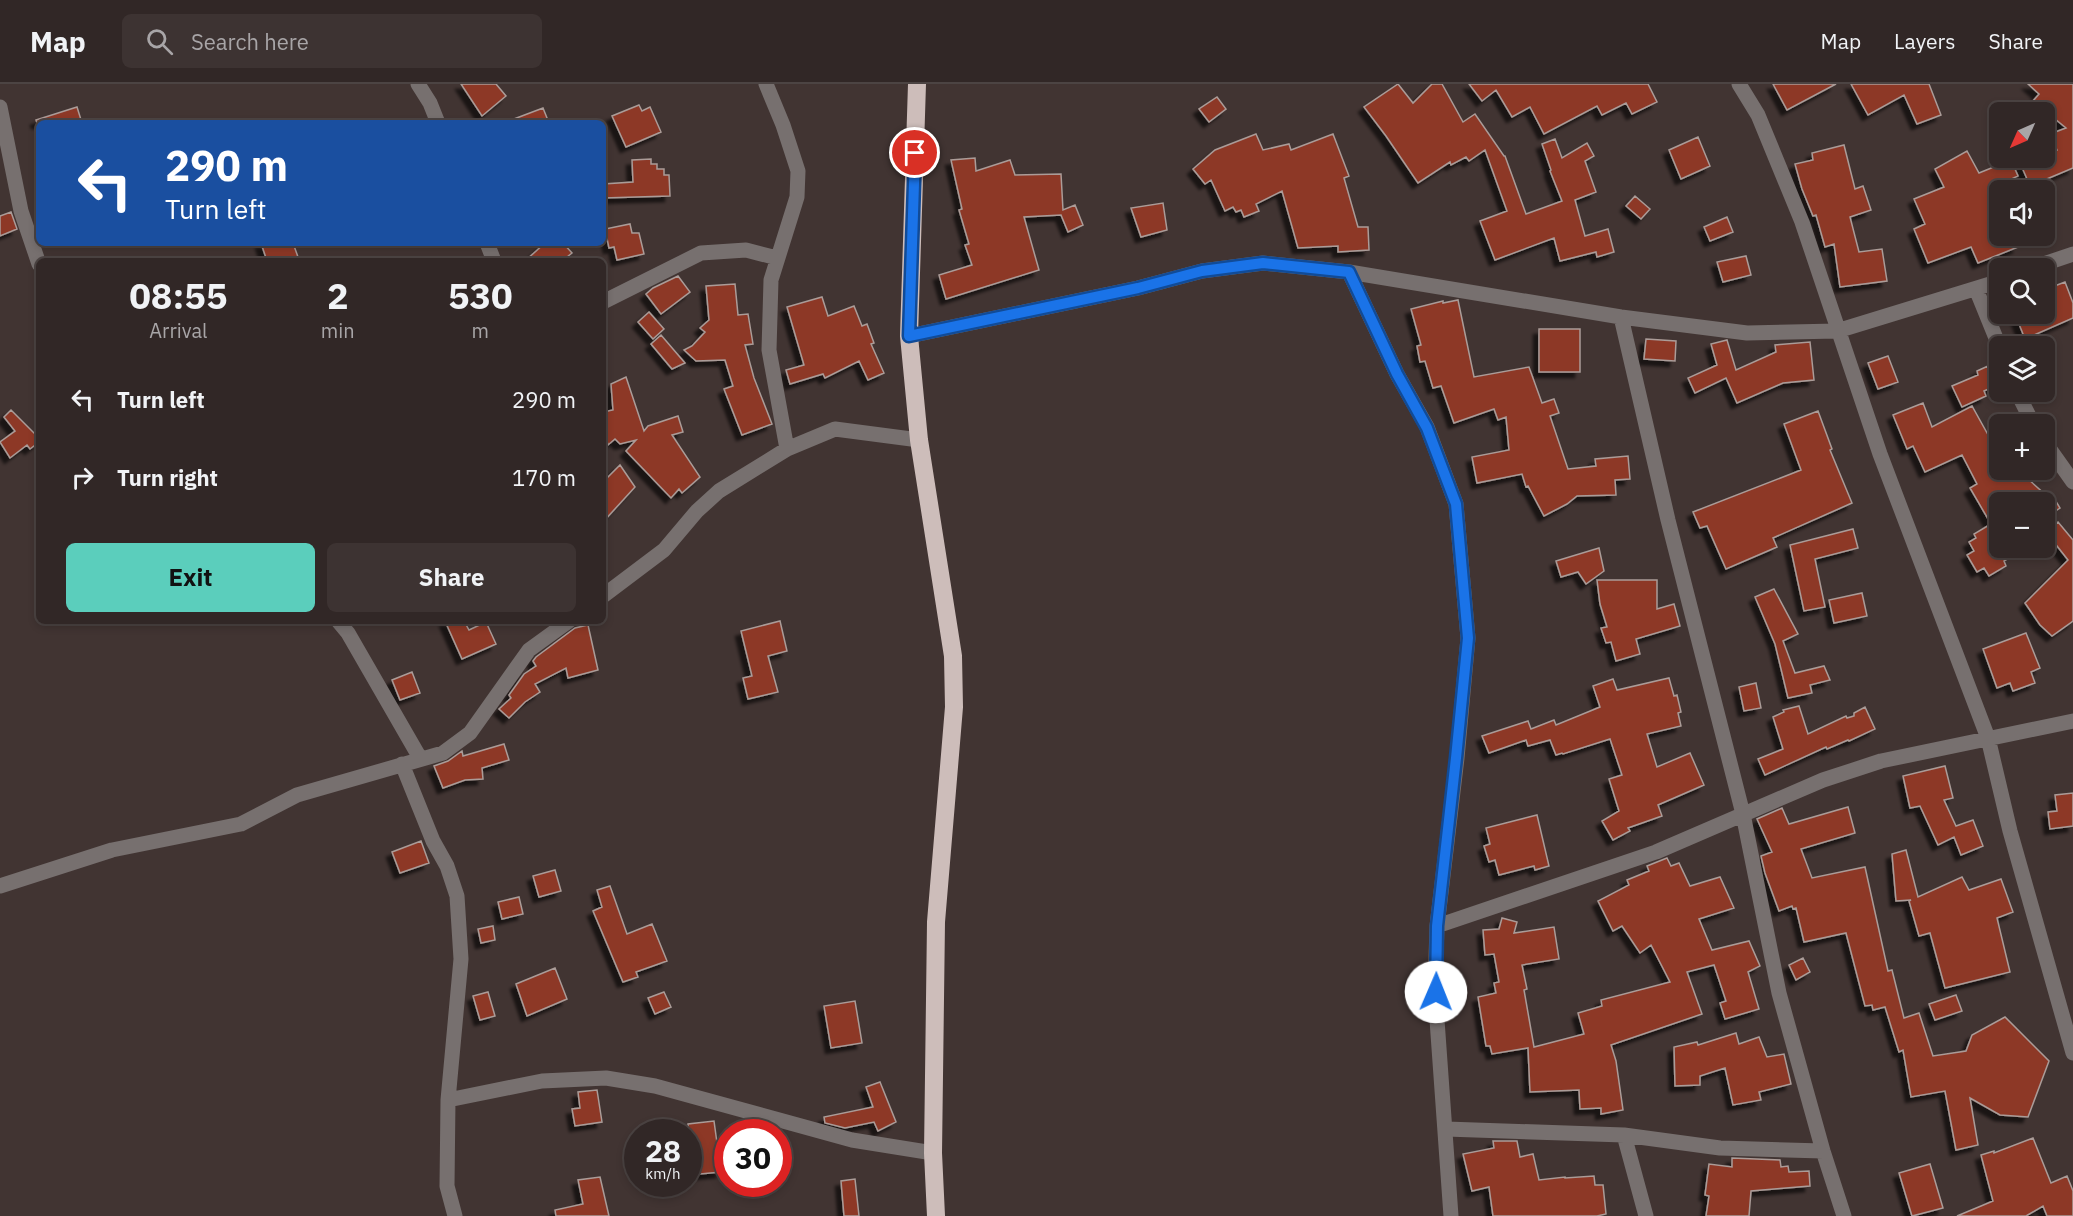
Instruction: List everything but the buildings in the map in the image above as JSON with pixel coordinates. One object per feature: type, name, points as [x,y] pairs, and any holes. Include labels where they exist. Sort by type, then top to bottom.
[{"type":"highway","points":[[917,84],[909,336],[919,440],[953,656],[954,707],[936,922],[933,1153],[936,1216]]},
{"type":"street","points":[[418,84],[430,103],[437,120]]},
{"type":"street","points":[[765,84],[783,124],[798,171],[797,197],[771,280],[769,350],[787,449]]},
{"type":"street","points":[[1739,84],[1758,115],[1802,222],[1880,454],[1988,738],[2010,831],[2073,1053]]},
{"type":"street","points":[[0,107],[21,211],[37,258]]},
{"type":"street","points":[[606,300],[701,253],[746,250],[777,258]]},
{"type":"street","points":[[2055,260],[2073,254]]},
{"type":"street","points":[[909,336],[1138,288],[1202,271],[1263,263],[1349,272],[1621,317],[1748,333],[1837,331],[1989,284]]},
{"type":"street","points":[[1349,272],[1397,374],[1427,428],[1456,504],[1468,638],[1437,926],[1436,992],[1451,1216]]},
{"type":"street","points":[[1976,289],[1995,336]]},
{"type":"street","points":[[1621,317],[1668,520],[1743,814],[1779,993],[1823,1151],[1844,1216]]},
{"type":"street","points":[[606,594],[664,550],[697,511],[719,491],[787,449],[835,429],[919,440]]},
{"type":"street","points":[[2055,457],[2073,482]]},
{"type":"street","points":[[340,624],[348,633],[420,758]]},
{"type":"street","points":[[0,886],[112,850],[241,824],[297,795],[443,753],[470,733],[529,650],[552,627]]},
{"type":"street","points":[[1437,926],[1656,852],[1823,780],[1881,761],[2073,721]]},
{"type":"street","points":[[402,764],[433,841],[447,866],[457,896],[461,959],[448,1100],[447,1186],[455,1216]]},
{"type":"street","points":[[448,1100],[542,1081],[606,1078],[655,1086],[852,1140],[933,1153]]},
{"type":"street","points":[[1446,1129],[1624,1135],[1720,1148],[1823,1151]]},
{"type":"street","points":[[1624,1135],[1646,1216]]},
{"type":"route","points":[[915,153],[909,336],[1138,288],[1202,271],[1263,263],[1349,272],[1397,374],[1427,428],[1456,504],[1468,638],[1437,926],[1436,992]]}]
